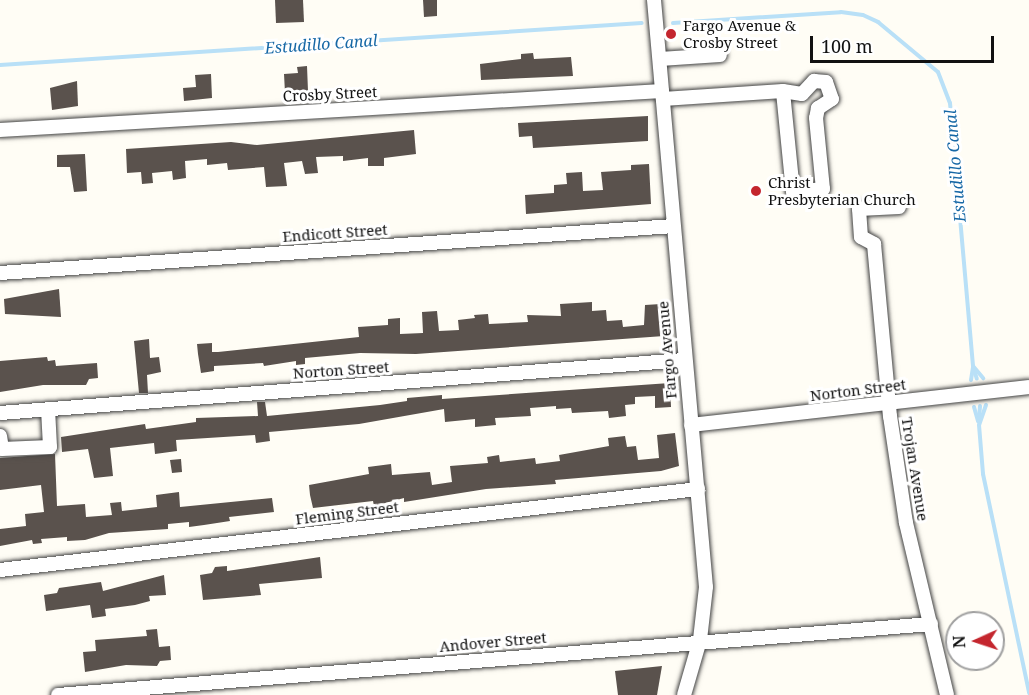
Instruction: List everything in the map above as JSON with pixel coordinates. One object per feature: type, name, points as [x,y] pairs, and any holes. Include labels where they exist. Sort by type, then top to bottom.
[{"type":"street","name":"Fargo Avenue","points":[[654,0],[684,360],[706,587],[700,640],[684,695]]},
{"type":"street","points":[[660,59],[720,55]]},
{"type":"street","points":[[783,91],[793,192],[822,189],[816,118],[818,108],[832,99],[830,85],[814,81],[802,94],[816,118]]},
{"type":"street","name":"Crosby Street","points":[[0,130],[662,95],[783,91],[802,94]]},
{"type":"street","name":"Trojan Avenue","points":[[899,207],[859,209],[861,237],[874,244],[889,404],[906,523],[947,695]]},
{"type":"street","name":"Endicott Street","points":[[0,273],[673,226]]},
{"type":"street","name":"Norton Street","points":[[0,413],[684,360]]},
{"type":"street","name":"Norton Street","points":[[691,425],[1029,387]]},
{"type":"street","points":[[0,436],[2,449],[50,447],[48,410]]},
{"type":"street","name":"Fleming Street","points":[[0,570],[698,489]]},
{"type":"street","name":"Andover Street","points":[[58,695],[700,640],[931,624]]},
{"type":"building","points":[[275,0],[303,0],[304,22],[276,23]]},
{"type":"building","points":[[423,0],[437,0],[437,16],[424,17]]},
{"type":"building","points":[[533,53],[534,59],[571,57],[573,76],[481,80],[480,64],[521,59],[521,54]]},
{"type":"building","points":[[307,66],[308,91],[285,93],[284,74],[298,73],[297,67]]},
{"type":"building","points":[[211,74],[212,98],[184,101],[183,88],[196,87],[195,75]]},
{"type":"building","points":[[77,81],[78,106],[52,110],[50,88]]},
{"type":"building","points":[[648,116],[648,141],[533,148],[532,136],[519,137],[518,123]]},
{"type":"building","points":[[414,130],[416,154],[384,158],[384,166],[368,166],[368,158],[343,161],[343,156],[316,157],[318,173],[305,174],[302,161],[284,163],[287,186],[266,187],[264,167],[228,170],[227,163],[207,165],[207,159],[185,161],[186,178],[173,180],[172,171],[152,173],[153,183],[142,184],[141,172],[127,173],[126,149],[231,142],[257,145]]},
{"type":"building","points":[[85,154],[87,191],[74,192],[70,167],[57,167],[57,155]]},
{"type":"building","points":[[649,164],[651,204],[526,214],[525,195],[554,193],[554,185],[567,184],[566,173],[582,172],[583,191],[603,190],[601,172],[631,170],[631,165]]},
{"type":"building","points":[[59,289],[61,317],[5,314],[4,299]]},
{"type":"building","points":[[592,302],[592,311],[606,310],[607,321],[622,320],[623,327],[644,325],[645,305],[661,304],[664,336],[416,354],[360,353],[305,358],[305,364],[296,365],[296,361],[264,366],[263,363],[214,366],[214,371],[201,373],[198,354],[197,344],[212,343],[212,352],[218,352],[359,337],[358,327],[388,325],[388,319],[400,318],[400,334],[423,333],[422,312],[437,311],[439,331],[459,330],[458,320],[475,318],[474,315],[488,314],[489,324],[528,322],[527,315],[561,316],[560,304]]},
{"type":"building","points":[[149,339],[150,358],[159,357],[161,372],[147,375],[148,393],[139,393],[134,341]]},
{"type":"building","points":[[47,357],[48,361],[55,360],[56,366],[97,363],[98,378],[89,379],[86,385],[43,385],[0,392],[0,361]]},
{"type":"building","points":[[670,383],[671,407],[655,408],[655,396],[635,397],[635,404],[625,405],[626,416],[609,418],[608,411],[572,413],[571,408],[556,409],[556,406],[530,408],[531,416],[495,418],[496,425],[475,427],[475,419],[445,422],[444,409],[359,424],[269,432],[270,441],[256,443],[255,435],[176,440],[177,451],[155,454],[154,443],[110,448],[113,476],[94,478],[88,449],[62,452],[61,437],[145,424],[146,429],[196,422],[196,418],[258,416],[257,402],[265,402],[267,416],[380,405],[407,401],[407,398],[442,395],[442,399]]},
{"type":"building","points":[[675,433],[679,466],[661,471],[555,480],[556,484],[486,489],[404,502],[404,498],[374,506],[373,501],[313,508],[310,495],[309,485],[369,474],[368,467],[391,464],[392,475],[430,472],[432,485],[452,482],[450,466],[488,463],[487,457],[499,455],[500,462],[535,458],[536,464],[560,461],[559,455],[609,446],[608,438],[625,436],[627,447],[636,446],[638,460],[659,458],[657,435]]},
{"type":"building","points":[[55,454],[57,506],[85,504],[86,517],[112,515],[110,503],[121,502],[122,511],[157,507],[156,495],[179,492],[180,507],[272,498],[274,512],[229,517],[230,521],[189,527],[189,522],[168,524],[168,529],[109,533],[85,540],[67,541],[67,537],[41,539],[42,543],[33,544],[32,540],[0,546],[0,529],[26,526],[25,514],[44,512],[41,485],[0,490],[0,458]]},
{"type":"building","points":[[181,459],[182,472],[172,473],[170,460]]},
{"type":"building","points":[[320,557],[322,578],[259,584],[261,595],[203,600],[200,575],[212,573],[215,567],[227,566],[227,571]]},
{"type":"building","points":[[164,575],[166,595],[149,596],[150,601],[105,609],[106,616],[92,618],[90,605],[46,611],[44,595],[57,593],[59,588],[101,582],[103,591]]},
{"type":"building","points":[[157,629],[159,647],[170,646],[171,660],[160,661],[157,666],[126,665],[85,672],[83,652],[96,651],[95,640],[147,636],[146,630]]},
{"type":"building","points":[[662,666],[657,695],[618,695],[615,671]]},
{"type":"waterway","name":"Estudillo Canal","points":[[673,23],[841,12],[863,15],[878,22],[938,72],[950,103],[973,366],[983,378]]},
{"type":"waterway","name":"Estudillo Canal","points":[[0,65],[642,23]]},
{"type":"waterway","name":"Estudillo Canal","points":[[971,380],[973,367]]},
{"type":"waterway","name":"Estudillo Canal","points":[[974,370],[977,379]]},
{"type":"waterway","name":"Estudillo Canal","points":[[986,405],[979,425],[983,474],[1029,693]]},
{"type":"waterway","name":"Estudillo Canal","points":[[979,418],[980,406]]},
{"type":"waterway","name":"Estudillo Canal","points":[[974,407],[978,421]]},
{"type":"place","name":"Fargo Avenue & Crosby Street","points":[[671,34]]},
{"type":"place","name":"Christ Presbyterian Church","points":[[756,191]]}]
